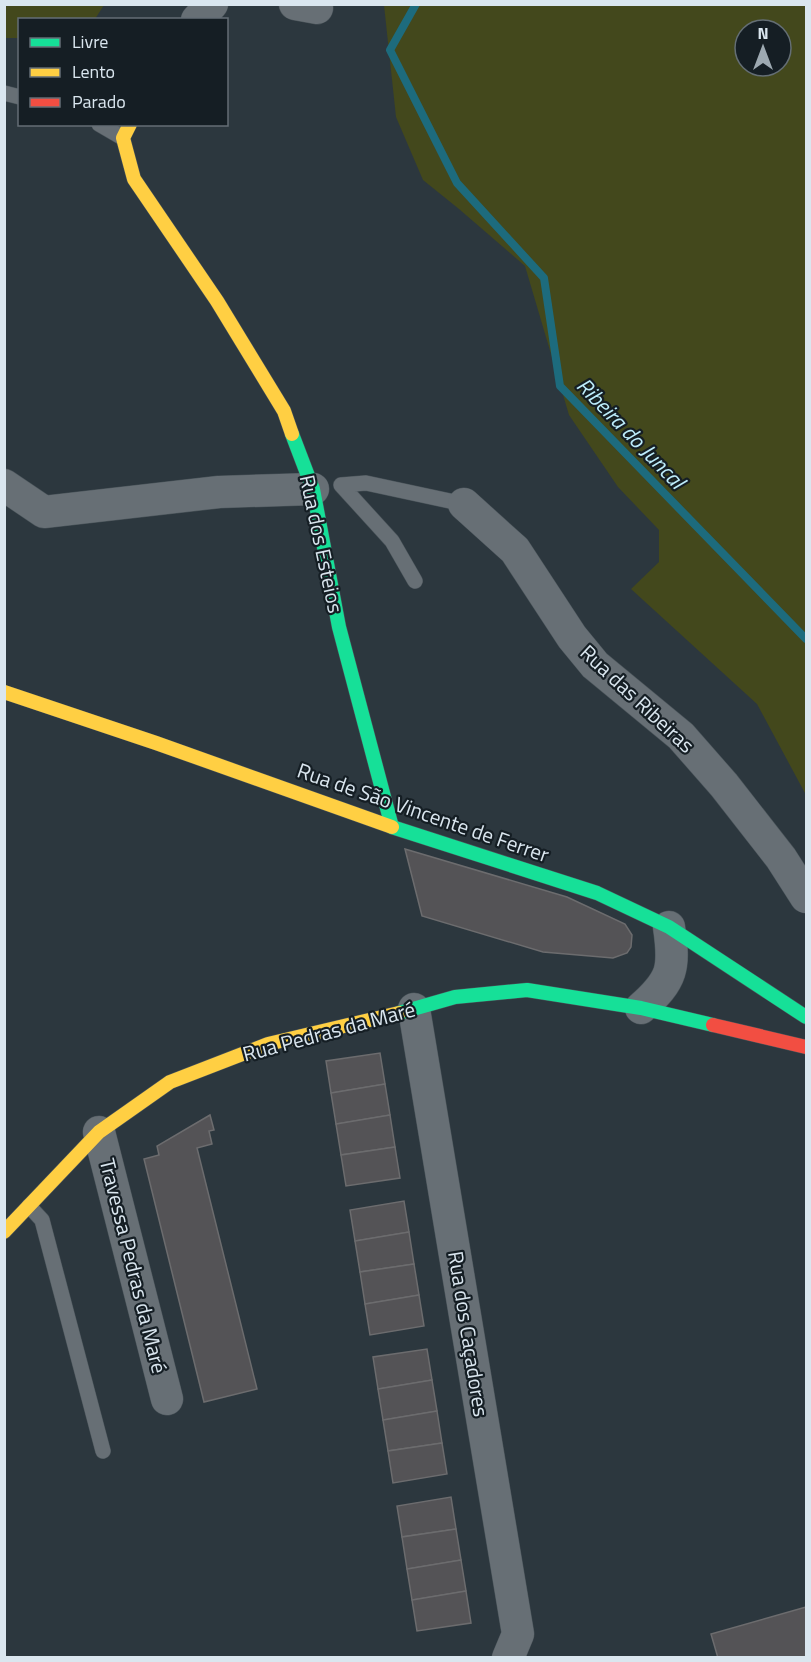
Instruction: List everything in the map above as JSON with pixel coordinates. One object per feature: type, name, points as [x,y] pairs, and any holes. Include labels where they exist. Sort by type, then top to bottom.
[{"type":"street","points":[[199,18],[212,4]]},
{"type":"street","name":"Rua dos Esteios","points":[[126,131],[134,179],[217,301],[284,411],[314,489],[339,627],[392,827]]},
{"type":"street","points":[[4,485],[44,512],[219,492],[314,489]]},
{"type":"street","name":"Rua das Ribeiras","points":[[464,504],[515,550],[572,637],[595,665],[681,736],[724,784],[781,858],[807,897]]},
{"type":"street","name":"Rua de São Vincente de Ferrer","points":[[4,693],[156,743],[392,827],[597,893],[669,927],[807,1017]]},
{"type":"street","points":[[641,1008],[655,996],[669,977],[673,954],[669,927]]},
{"type":"street","name":"Rua Pedras da Maré","points":[[4,1232],[99,1132],[171,1082],[268,1044],[455,997],[527,990],[641,1008],[807,1047]]},
{"type":"street","name":"Rua dos Caçadores","points":[[414,1009],[518,1634],[508,1658]]},
{"type":"street","name":"Travessa Pedras da Maré","points":[[99,1132],[168,1399]]},
{"type":"lane","points":[[107,126],[126,131]]},
{"type":"lane","points":[[415,581],[392,541],[341,485],[366,483],[464,504]]},
{"type":"lane","points":[[29,1206],[42,1221],[103,1450]]},
{"type":"green space","points":[[5,4],[104,5],[96,18],[18,18],[18,38],[5,38]]},
{"type":"green space","points":[[384,5],[806,5],[806,795],[757,704],[631,589],[659,562],[659,530],[618,487],[569,415],[525,266],[423,180],[396,117]]},
{"type":"building","points":[[405,849],[567,897],[625,924],[632,935],[631,947],[627,953],[613,958],[543,952],[422,916]]},
{"type":"building","points":[[380,1053],[385,1084],[331,1093],[326,1061]]},
{"type":"building","points":[[385,1084],[390,1115],[336,1124],[331,1093]]},
{"type":"building","points":[[210,1115],[214,1130],[209,1131],[212,1144],[197,1148],[257,1389],[204,1402],[144,1159],[159,1155],[157,1146]]},
{"type":"building","points":[[390,1115],[395,1147],[341,1155],[336,1124]]},
{"type":"building","points":[[395,1147],[400,1178],[346,1186],[341,1155]]},
{"type":"building","points":[[404,1201],[409,1232],[355,1241],[350,1210]]},
{"type":"building","points":[[409,1232],[414,1264],[360,1272],[355,1241]]},
{"type":"building","points":[[414,1264],[419,1295],[365,1304],[360,1272]]},
{"type":"building","points":[[419,1295],[424,1326],[370,1335],[365,1304]]},
{"type":"building","points":[[427,1349],[432,1380],[378,1389],[373,1357]]},
{"type":"building","points":[[432,1380],[437,1411],[383,1420],[378,1389]]},
{"type":"building","points":[[437,1411],[442,1443],[388,1451],[383,1420]]},
{"type":"building","points":[[442,1443],[447,1474],[393,1483],[388,1451]]},
{"type":"building","points":[[451,1497],[456,1529],[402,1537],[397,1506]]},
{"type":"building","points":[[456,1529],[461,1560],[407,1569],[402,1537]]},
{"type":"building","points":[[461,1560],[466,1591],[412,1600],[407,1569]]},
{"type":"building","points":[[466,1591],[471,1623],[417,1631],[412,1600]]},
{"type":"building","points":[[806,1607],[806,1658],[718,1658],[711,1634]]},
{"type":"waterway","name":"Ribeira do Juncal","points":[[416,4],[390,50],[457,183],[544,278],[560,386],[806,639]]},
{"type":"traffic: fast","points":[[292,434],[313,489],[339,627],[392,827]]},
{"type":"traffic: fast","points":[[392,827],[597,893],[669,927],[806,1017]]},
{"type":"traffic: fast","points":[[399,1013],[455,997],[527,990],[641,1008],[713,1025]]},
{"type":"traffic: slow","points":[[129,126],[123,138],[134,179],[217,301],[284,411],[292,434]]},
{"type":"traffic: slow","points":[[4,692],[392,827]]},
{"type":"traffic: slow","points":[[4,1232],[99,1132],[170,1082],[268,1044],[399,1013]]},
{"type":"traffic: jam","points":[[713,1025],[806,1047]]}]
